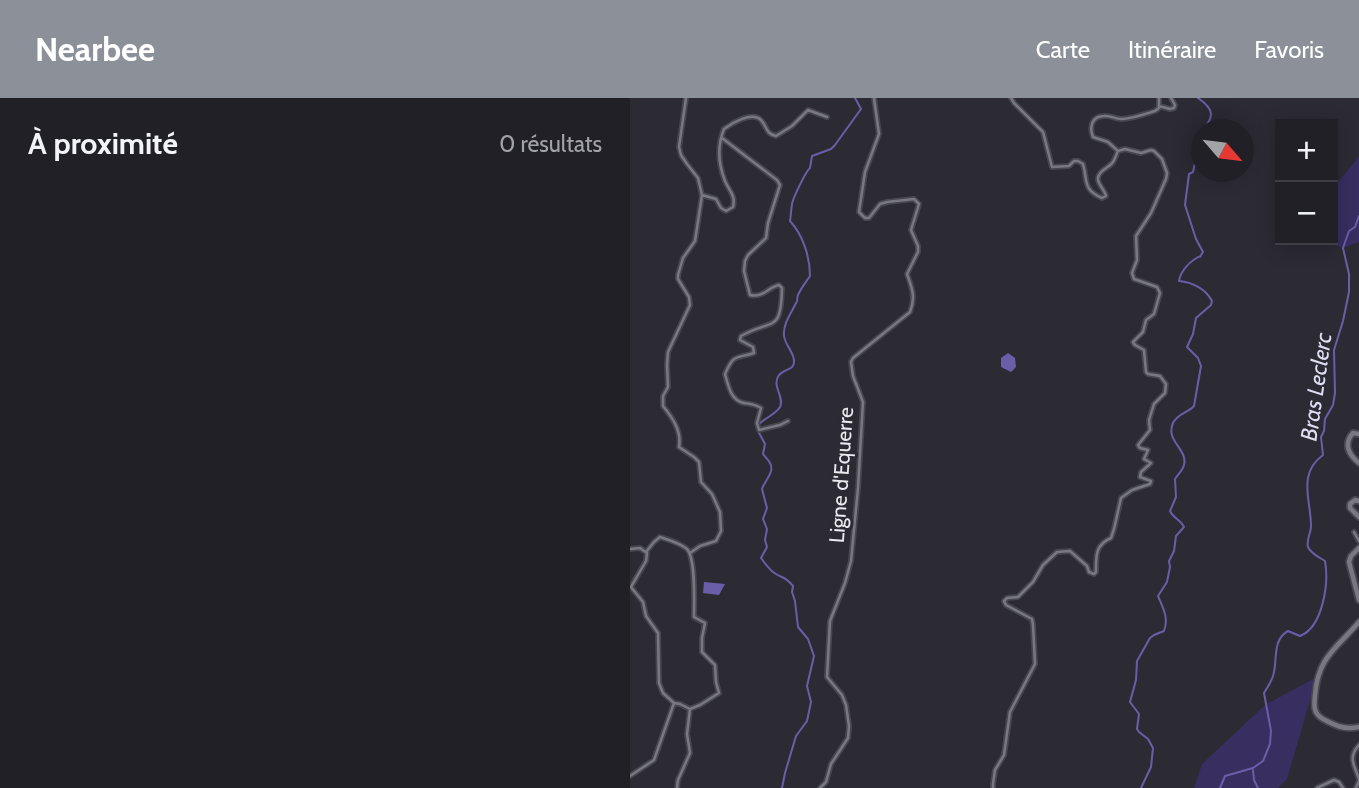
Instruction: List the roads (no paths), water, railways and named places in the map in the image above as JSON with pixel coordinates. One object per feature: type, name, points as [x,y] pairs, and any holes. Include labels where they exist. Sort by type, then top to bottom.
[{"type":"main road","points":[[1359,434],[1353,433],[1350,436],[1348,449],[1359,463]]},
{"type":"main road","points":[[1359,501],[1355,500],[1350,504],[1350,508],[1359,517]]},
{"type":"main road","points":[[1359,548],[1350,556],[1349,562],[1359,600]]},
{"type":"main road","points":[[1359,622],[1333,650],[1318,672],[1314,706],[1319,716],[1337,727],[1359,727]]},
{"type":"street","points":[[686,98],[680,140],[681,155],[698,178],[702,195],[695,241],[683,258],[678,275],[690,305],[668,352],[668,387],[663,396],[663,406],[676,426],[679,447],[699,462],[702,484],[712,494],[721,519],[721,531],[716,541],[700,546],[690,554]]},
{"type":"street","name":"Ligne d'Equerre","points":[[820,788],[826,782],[831,764],[848,738],[849,726],[846,705],[842,695],[827,677],[827,668],[830,621],[851,561],[858,488],[863,402],[850,362],[910,312],[914,302],[913,289],[907,274],[918,252],[911,230],[919,204],[916,200],[880,204],[869,218],[859,212],[865,172],[879,134],[874,98]]},
{"type":"street","points":[[1011,98],[1043,132],[1052,167],[1069,166],[1078,161],[1083,164],[1086,186],[1093,194],[1102,198],[1106,193],[1098,181],[1098,176],[1111,165],[1118,151]]},
{"type":"street","points":[[1159,98],[1160,106]]},
{"type":"street","points":[[1160,106],[1174,108],[1171,98]]},
{"type":"street","points":[[993,788],[995,770],[1004,755],[1010,712],[1035,664],[1032,619],[1006,606],[1004,601],[1018,597],[1056,552],[1070,551],[1087,566],[1089,572],[1097,572],[1096,555],[1105,541],[1111,538],[1121,498],[1150,484],[1151,481],[1140,477],[1141,472],[1151,463],[1144,459],[1148,450],[1138,445],[1150,430],[1152,408],[1165,393],[1166,384],[1160,376],[1146,372],[1144,350],[1133,342],[1143,332],[1146,320],[1154,314],[1160,293],[1157,288],[1135,279],[1132,273],[1137,260],[1136,236],[1151,213],[1167,173],[1162,159],[1154,151],[1118,151],[1108,142],[1093,137],[1091,128],[1093,121],[1100,116],[1120,119],[1139,116],[1155,111],[1160,106]]},
{"type":"street","points":[[702,195],[716,199],[723,210],[730,209],[735,203],[720,167],[718,154],[724,129],[731,124],[752,117],[759,119],[774,136],[785,131],[808,110],[827,117]]},
{"type":"street","points":[[722,138],[780,185],[766,238],[748,255],[744,271],[749,294],[752,296],[763,294],[776,285],[782,288],[782,306],[776,321],[741,336],[741,341],[753,346],[754,353],[736,357],[724,374],[737,401],[752,403],[761,408],[757,423],[759,430],[788,421]]},
{"type":"street","points":[[1354,532],[1359,541]]},
{"type":"street","points":[[630,549],[640,548],[648,556],[631,587],[643,602],[646,616],[658,633],[659,683],[663,693],[674,703],[690,709],[719,693],[715,665],[702,652],[705,623],[694,617],[696,596],[690,554],[683,546],[660,537],[646,552]]},
{"type":"street","points":[[630,776],[654,760],[674,703]]},
{"type":"street","points":[[677,788],[690,753],[687,734],[690,709]]},
{"type":"street","points":[[1356,788],[1359,780],[1352,758],[1359,745]]},
{"type":"street","points":[[1317,788],[1334,780],[1343,788]]},
{"type":"waterway","points":[[759,424],[780,407],[777,379],[794,364],[784,336],[785,328],[799,292],[810,276],[805,247],[790,221],[793,201],[810,168],[812,156],[831,149],[861,109],[855,98]]},
{"type":"waterway","points":[[1198,98],[1210,110],[1210,119]]},
{"type":"waterway","points":[[1141,788],[1151,767],[1153,748],[1137,729],[1139,714],[1130,702],[1136,680],[1137,661],[1150,638],[1164,631],[1166,622],[1158,596],[1167,582],[1176,536],[1184,527],[1170,511],[1176,497],[1175,479],[1183,467],[1184,459],[1171,429],[1178,417],[1194,406],[1201,366],[1198,358],[1187,347],[1196,318],[1212,301],[1198,287],[1179,281],[1187,266],[1203,252],[1185,205],[1191,173]]},
{"type":"waterway","name":"Bras Leclerc","points":[[1220,788],[1225,776],[1253,768],[1263,761],[1270,744],[1271,731],[1264,693],[1273,675],[1278,644],[1283,634],[1288,631],[1300,636],[1308,631],[1323,603],[1325,561],[1308,547],[1311,526],[1307,488],[1310,470],[1323,455],[1321,437],[1325,419],[1333,405],[1334,350],[1349,292],[1349,274],[1343,248],[1349,231],[1355,227],[1359,216]]},
{"type":"waterway","points":[[757,429],[765,444],[763,454],[771,466],[762,489],[767,508],[763,519],[767,529],[767,547],[761,558],[771,570],[793,586],[798,627],[808,639],[814,656],[807,686],[811,702],[807,721],[796,736],[782,788]]},
{"type":"waterway","points":[[1253,770],[1258,788]]}]
